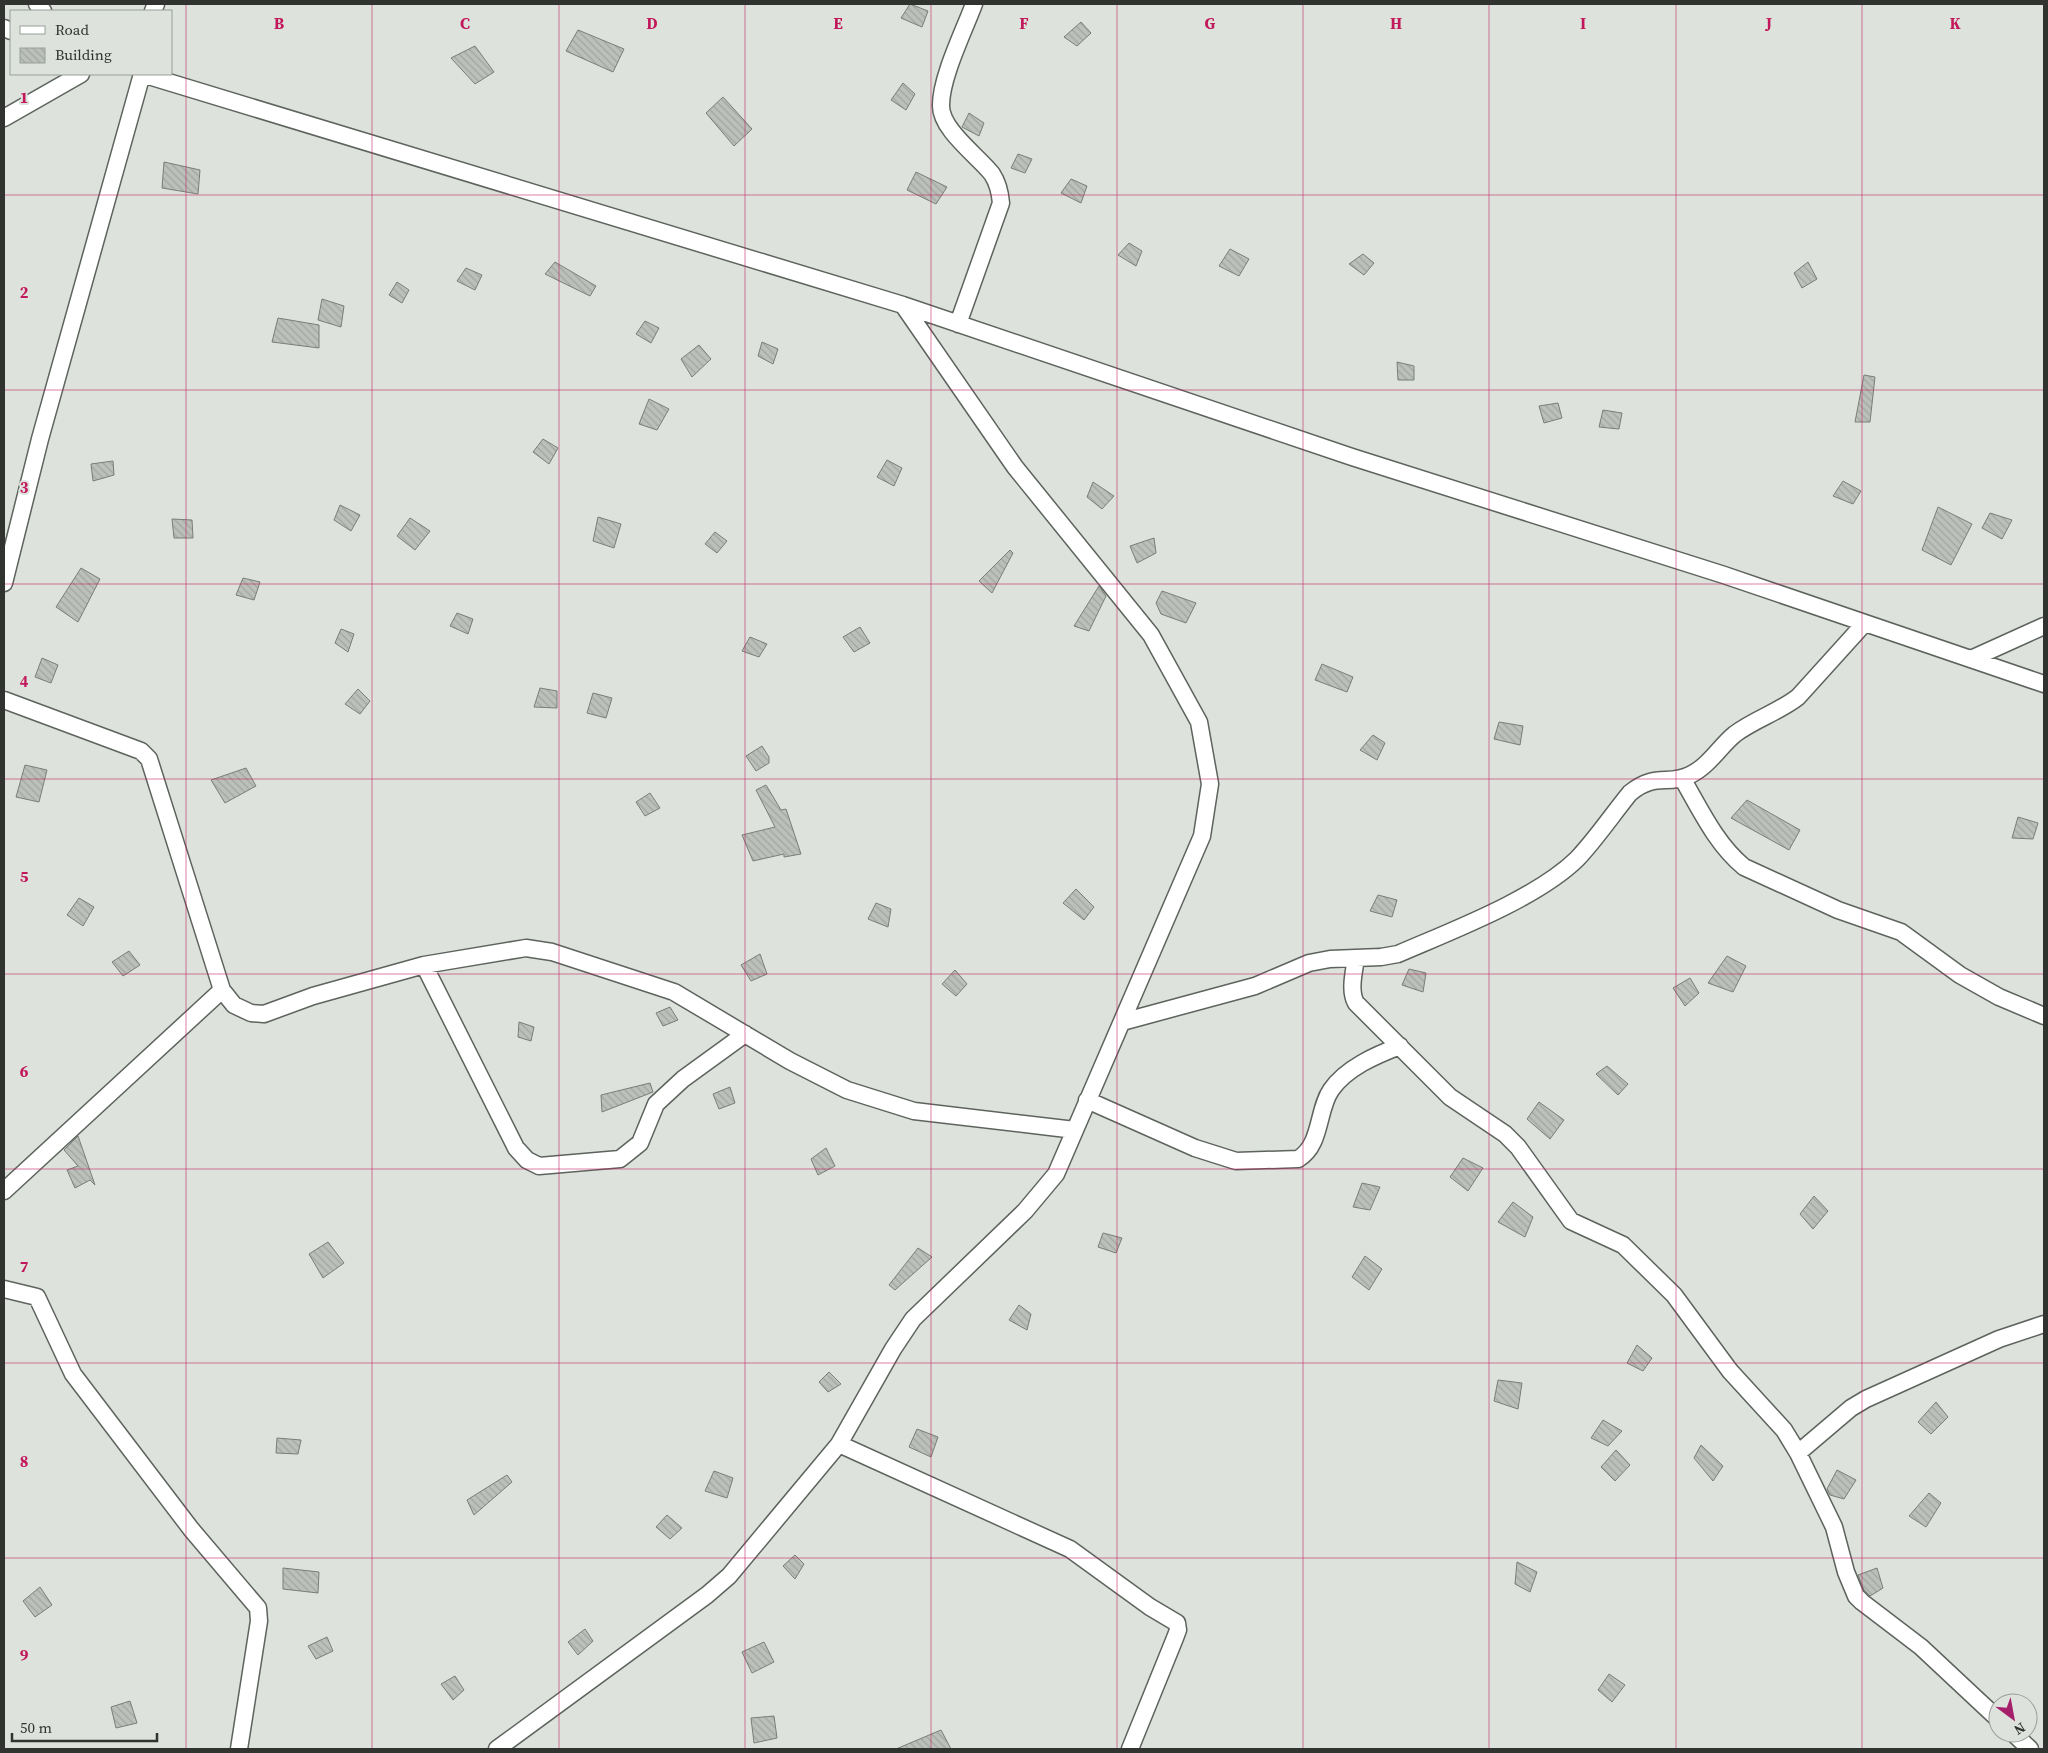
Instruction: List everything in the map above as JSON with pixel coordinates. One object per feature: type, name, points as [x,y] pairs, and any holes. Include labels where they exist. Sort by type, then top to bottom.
[{"type":"street","points":[[958,324],[1001,203],[999,189],[993,175],[951,129],[944,118],[940,105],[945,81],[974,4]]},
{"type":"street","points":[[4,118],[79,75]]},
{"type":"street","points":[[4,583],[40,439],[142,75]]},
{"type":"street","points":[[145,75],[903,305],[1352,457],[1724,575],[2044,684]]},
{"type":"street","points":[[497,1749],[707,1596],[728,1576],[839,1444],[893,1349],[913,1319],[1025,1211],[1056,1174],[1202,836],[1210,784],[1199,722],[1151,635],[1015,467],[903,305]]},
{"type":"street","points":[[1122,1022],[1255,986],[1309,963],[1398,954],[1519,898],[1576,860],[1630,793],[1638,786],[1648,781],[1682,778],[1692,775],[1734,735],[1749,724],[1786,706],[1798,697],[1864,624]]},
{"type":"street","points":[[1972,660],[2044,626]]},
{"type":"street","points":[[4,700],[141,752],[149,759],[222,990],[234,1005],[251,1013],[264,1014],[313,996],[424,966],[526,948],[552,952],[674,992],[790,1061],[847,1090],[914,1111],[1075,1130]]},
{"type":"street","points":[[1682,778],[1731,857],[1744,867],[1838,910],[1901,932],[1968,979],[1998,997],[2044,1016]]},
{"type":"street","points":[[1356,958],[1353,997],[1450,1097],[1505,1134],[1518,1147],[1572,1221],[1623,1245],[1674,1295],[1730,1371],[1784,1430],[1798,1453],[1834,1528],[1846,1572],[1856,1596],[1921,1647],[1988,1710]]},
{"type":"street","points":[[424,966],[516,1148],[527,1160],[539,1166],[620,1159],[640,1143],[656,1104],[684,1079],[744,1034]]},
{"type":"street","points":[[4,1191],[222,990]]},
{"type":"street","points":[[1088,1100],[1195,1148],[1236,1162],[1298,1159],[1305,1155],[1311,1147],[1330,1090],[1346,1074],[1362,1064],[1400,1046]]},
{"type":"street","points":[[4,1289],[37,1297],[72,1374],[191,1529],[258,1608],[259,1621],[239,1749]]},
{"type":"street","points":[[1798,1453],[1851,1408],[1866,1399],[1999,1339],[2044,1324]]},
{"type":"street","points":[[839,1444],[1070,1549],[1150,1607],[1177,1623],[1176,1638],[1130,1749]]},
{"type":"building","points":[[910,4],[928,11],[922,27],[901,18]]},
{"type":"building","points":[[1081,22],[1091,33],[1077,46],[1064,37]]},
{"type":"building","points":[[578,30],[624,49],[613,72],[566,51]]},
{"type":"building","points":[[475,46],[494,72],[475,84],[451,58]]},
{"type":"building","points":[[903,83],[915,94],[906,110],[891,100]]},
{"type":"building","points":[[723,97],[752,129],[734,146],[706,113]]},
{"type":"building","points":[[969,113],[984,123],[979,136],[962,127]]},
{"type":"building","points":[[1018,154],[1032,159],[1025,173],[1011,168]]},
{"type":"building","points":[[164,162],[200,170],[198,194],[162,188]]},
{"type":"building","points":[[916,172],[947,187],[936,204],[907,190]]},
{"type":"building","points":[[1071,179],[1087,186],[1081,203],[1061,193]]},
{"type":"building","points":[[1129,243],[1142,251],[1136,266],[1118,255]]},
{"type":"building","points":[[1230,249],[1249,259],[1239,276],[1219,266]]},
{"type":"building","points":[[1363,254],[1374,263],[1364,275],[1349,264]]},
{"type":"building","points":[[555,262],[596,286],[590,296],[545,274]]},
{"type":"building","points":[[1808,262],[1817,279],[1802,288],[1794,273]]},
{"type":"building","points":[[466,268],[482,275],[475,290],[457,281]]},
{"type":"building","points":[[397,282],[409,290],[402,303],[389,295]]},
{"type":"building","points":[[322,299],[344,306],[341,327],[318,320]]},
{"type":"building","points":[[278,318],[319,325],[319,348],[272,342]]},
{"type":"building","points":[[645,321],[659,328],[651,343],[636,334]]},
{"type":"building","points":[[762,342],[778,349],[773,364],[758,356]]},
{"type":"building","points":[[699,345],[711,359],[692,377],[681,359]]},
{"type":"building","points":[[1397,362],[1414,366],[1414,380],[1398,380]]},
{"type":"building","points":[[1864,375],[1875,377],[1870,422],[1855,422]]},
{"type":"building","points":[[649,399],[669,409],[657,430],[639,424]]},
{"type":"building","points":[[1558,403],[1562,418],[1544,423],[1539,406]]},
{"type":"building","points":[[1603,410],[1622,413],[1619,429],[1599,427]]},
{"type":"building","points":[[543,439],[558,448],[549,464],[533,452]]},
{"type":"building","points":[[887,460],[902,468],[894,486],[877,477]]},
{"type":"building","points":[[113,461],[114,475],[93,481],[91,464]]},
{"type":"building","points":[[1843,481],[1861,491],[1853,504],[1833,496]]},
{"type":"building","points":[[1093,482],[1114,496],[1102,509],[1087,497]]},
{"type":"building","points":[[340,505],[360,515],[351,531],[334,520]]},
{"type":"building","points":[[1938,507],[1972,524],[1951,565],[1922,550]]},
{"type":"building","points":[[1990,513],[2012,520],[2002,539],[1982,528]]},
{"type":"building","points":[[598,517],[621,524],[614,548],[593,541]]},
{"type":"building","points":[[410,518],[430,531],[415,550],[397,536]]},
{"type":"building","points":[[172,519],[192,520],[193,538],[174,538]]},
{"type":"building","points":[[715,532],[727,541],[717,553],[705,544]]},
{"type":"building","points":[[1154,538],[1156,553],[1137,563],[1130,546]]},
{"type":"building","points":[[1010,550],[1013,553],[992,593],[979,581]]},
{"type":"building","points":[[81,568],[100,579],[78,622],[56,607]]},
{"type":"building","points":[[243,578],[260,582],[254,600],[236,595]]},
{"type":"building","points":[[1099,586],[1106,596],[1089,631],[1074,626]]},
{"type":"building","points":[[1162,591],[1196,603],[1186,623],[1161,614],[1156,603]]},
{"type":"building","points":[[457,613],[473,619],[468,634],[450,626]]},
{"type":"building","points":[[860,627],[870,643],[854,652],[843,637]]},
{"type":"building","points":[[341,629],[354,634],[348,652],[335,643]]},
{"type":"building","points":[[750,637],[767,644],[759,657],[742,651]]},
{"type":"building","points":[[42,658],[58,665],[51,683],[35,677]]},
{"type":"building","points":[[1322,664],[1353,677],[1347,692],[1315,680]]},
{"type":"building","points":[[540,688],[557,691],[557,708],[534,707]]},
{"type":"building","points":[[358,689],[370,701],[360,714],[345,704]]},
{"type":"building","points":[[593,693],[612,698],[606,718],[587,713]]},
{"type":"building","points":[[1499,722],[1523,726],[1520,745],[1494,739]]},
{"type":"building","points":[[1373,735],[1385,743],[1377,760],[1360,750]]},
{"type":"building","points":[[762,746],[769,757],[769,763],[756,771],[746,756]]},
{"type":"building","points":[[25,765],[47,770],[39,802],[16,797]]},
{"type":"building","points":[[246,768],[256,786],[225,803],[211,780]]},
{"type":"building","points":[[766,785],[781,810],[786,809],[801,854],[784,857],[784,854],[753,861],[742,835],[775,827],[756,790]]},
{"type":"building","points":[[650,793],[660,808],[645,816],[636,802]]},
{"type":"building","points":[[1747,800],[1800,830],[1789,850],[1731,818]]},
{"type":"building","points":[[2018,817],[2038,823],[2033,839],[2012,838]]},
{"type":"building","points":[[1076,889],[1094,907],[1084,920],[1063,903]]},
{"type":"building","points":[[1378,895],[1397,900],[1392,917],[1370,911]]},
{"type":"building","points":[[79,898],[94,907],[83,926],[67,915]]},
{"type":"building","points":[[876,903],[891,909],[888,927],[868,919]]},
{"type":"building","points":[[129,951],[140,965],[123,976],[112,962]]},
{"type":"building","points":[[760,954],[767,974],[751,981],[741,965]]},
{"type":"building","points":[[1727,956],[1746,966],[1733,992],[1708,983]]},
{"type":"building","points":[[1409,969],[1426,973],[1423,992],[1402,985]]},
{"type":"building","points":[[955,970],[967,984],[956,996],[942,984]]},
{"type":"building","points":[[1690,978],[1699,993],[1685,1006],[1673,988]]},
{"type":"building","points":[[670,1007],[678,1020],[663,1026],[656,1013]]},
{"type":"building","points":[[519,1022],[534,1027],[531,1041],[518,1037]]},
{"type":"building","points":[[1607,1066],[1628,1084],[1618,1095],[1596,1074]]},
{"type":"building","points":[[650,1083],[653,1092],[602,1112],[601,1095]]},
{"type":"building","points":[[730,1087],[735,1103],[719,1109],[713,1094]]},
{"type":"building","points":[[1539,1102],[1564,1120],[1550,1139],[1527,1119]]},
{"type":"building","points":[[78,1136],[95,1185],[90,1180],[75,1188],[67,1170],[78,1166],[64,1150]]},
{"type":"building","points":[[826,1148],[835,1166],[818,1175],[811,1159]]},
{"type":"building","points":[[1463,1158],[1483,1168],[1468,1191],[1450,1177]]},
{"type":"building","points":[[1362,1183],[1380,1187],[1370,1210],[1353,1207]]},
{"type":"building","points":[[1814,1196],[1828,1211],[1813,1229],[1800,1214]]},
{"type":"building","points":[[1513,1202],[1533,1217],[1525,1237],[1498,1222]]},
{"type":"building","points":[[1103,1233],[1122,1238],[1116,1253],[1098,1247]]},
{"type":"building","points":[[328,1242],[344,1263],[323,1278],[309,1254]]},
{"type":"building","points":[[918,1248],[932,1257],[895,1290],[889,1285]]},
{"type":"building","points":[[1365,1256],[1382,1269],[1369,1290],[1352,1277]]},
{"type":"building","points":[[1019,1305],[1031,1314],[1027,1330],[1009,1320]]},
{"type":"building","points":[[1637,1345],[1652,1358],[1643,1371],[1627,1363]]},
{"type":"building","points":[[829,1372],[841,1384],[828,1392],[819,1382]]},
{"type":"building","points":[[1498,1380],[1522,1383],[1518,1409],[1494,1401]]},
{"type":"building","points":[[1936,1402],[1948,1417],[1931,1434],[1918,1422]]},
{"type":"building","points":[[1603,1420],[1622,1431],[1608,1446],[1591,1438]]},
{"type":"building","points":[[917,1429],[938,1437],[931,1457],[909,1447]]},
{"type":"building","points":[[277,1438],[301,1440],[298,1454],[276,1453]]},
{"type":"building","points":[[1701,1445],[1723,1466],[1713,1481],[1694,1458]]},
{"type":"building","points":[[1616,1450],[1630,1465],[1615,1481],[1601,1467]]},
{"type":"building","points":[[1837,1470],[1856,1480],[1844,1499],[1830,1495],[1827,1489]]},
{"type":"building","points":[[714,1471],[733,1478],[727,1498],[705,1491]]},
{"type":"building","points":[[507,1475],[512,1482],[474,1515],[467,1500]]},
{"type":"building","points":[[1929,1493],[1941,1503],[1926,1527],[1909,1516]]},
{"type":"building","points":[[667,1515],[682,1528],[670,1539],[656,1527]]},
{"type":"building","points":[[795,1555],[804,1564],[795,1579],[783,1566]]},
{"type":"building","points":[[1517,1562],[1537,1572],[1530,1592],[1515,1584]]},
{"type":"building","points":[[283,1568],[319,1572],[318,1593],[283,1589]]},
{"type":"building","points":[[1877,1568],[1883,1588],[1870,1596],[1864,1590],[1858,1575]]},
{"type":"building","points":[[40,1587],[52,1605],[35,1617],[23,1601]]},
{"type":"building","points":[[585,1629],[593,1641],[578,1655],[568,1642]]},
{"type":"building","points":[[327,1637],[333,1651],[316,1659],[308,1646]]},
{"type":"building","points":[[764,1642],[774,1662],[752,1673],[742,1652]]},
{"type":"building","points":[[1609,1674],[1625,1685],[1612,1702],[1598,1690]]},
{"type":"building","points":[[455,1676],[464,1690],[453,1700],[441,1684]]},
{"type":"building","points":[[130,1701],[137,1723],[116,1728],[111,1707]]},
{"type":"building","points":[[774,1716],[777,1738],[754,1743],[751,1718]]},
{"type":"building","points":[[941,1730],[951,1749],[896,1749]]}]
